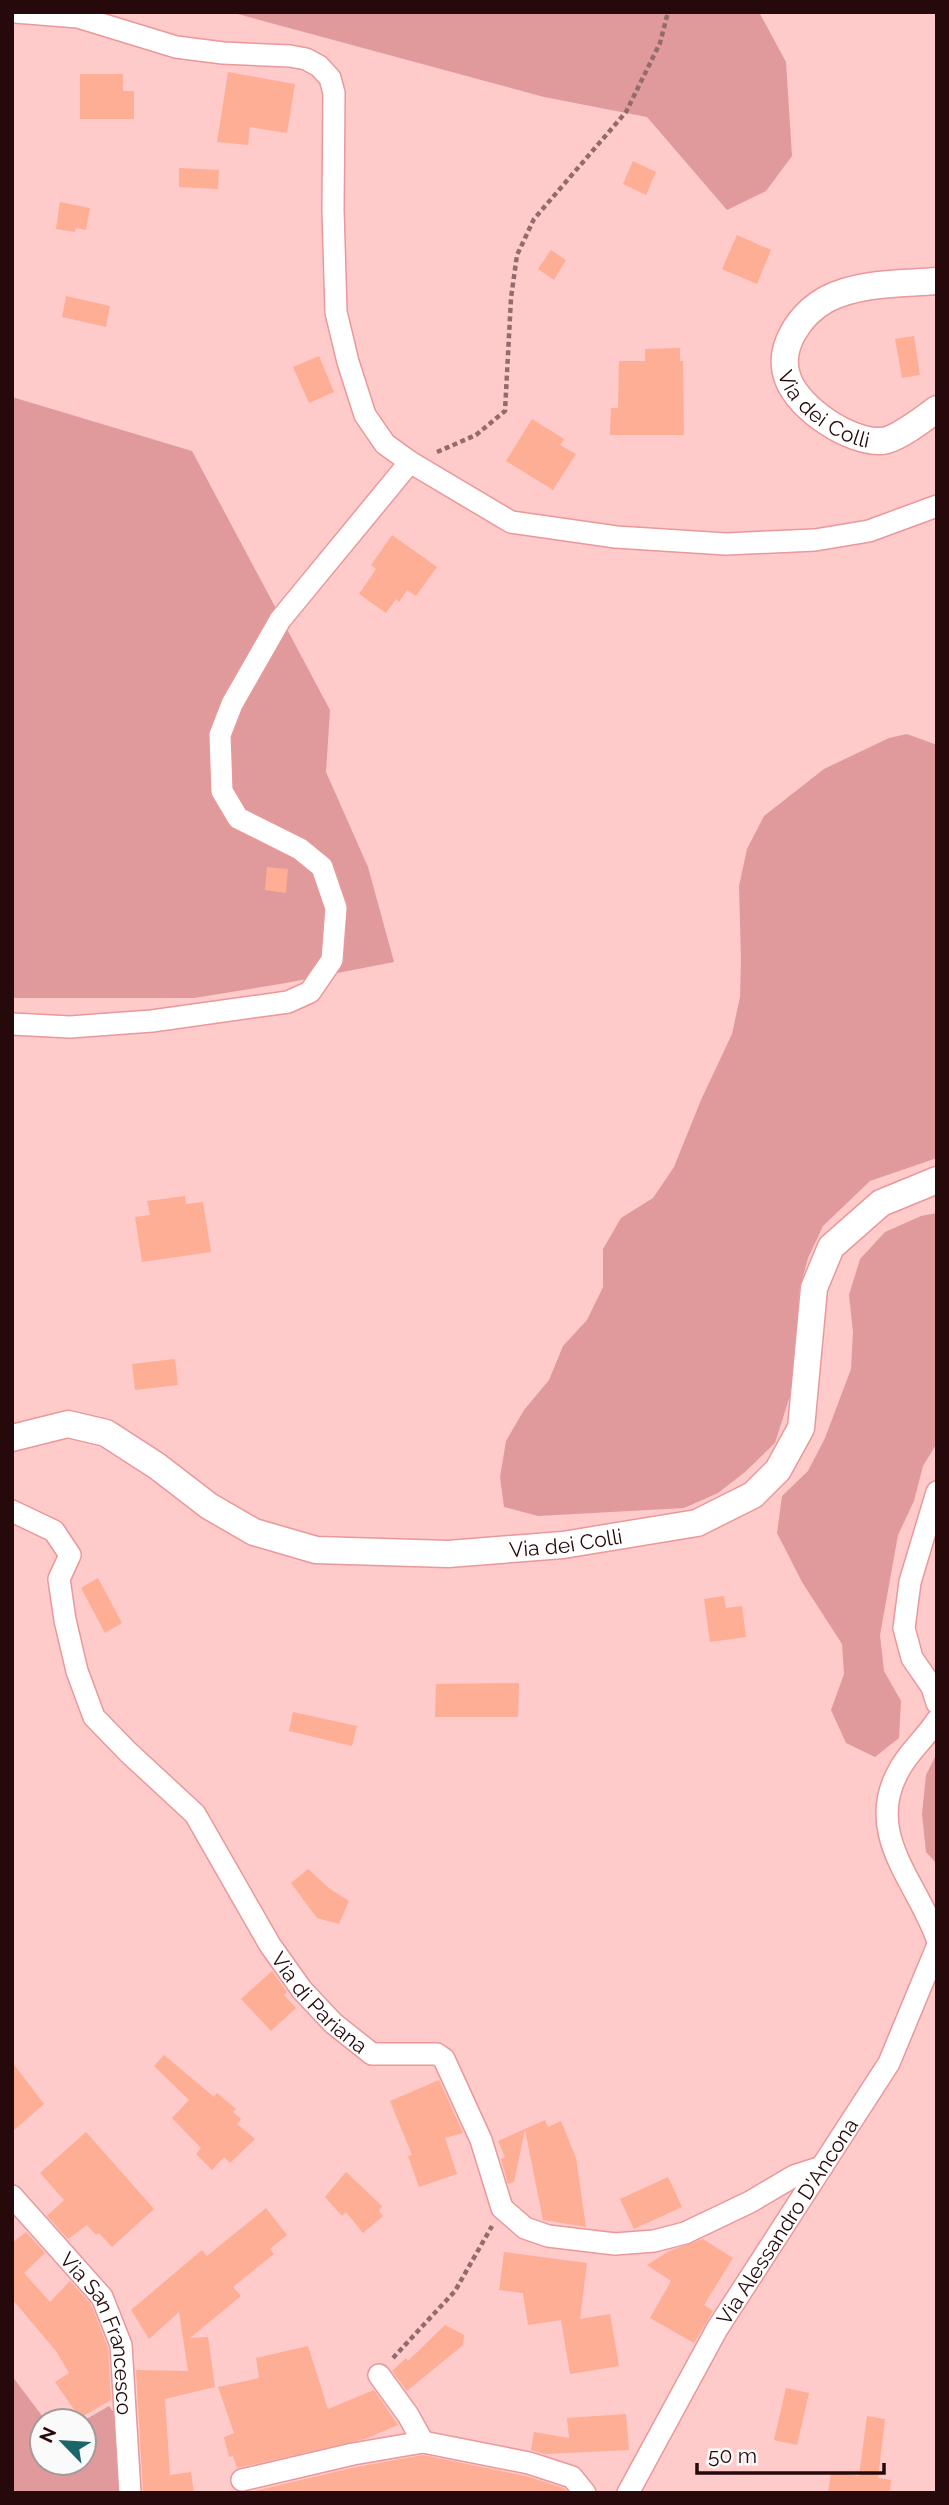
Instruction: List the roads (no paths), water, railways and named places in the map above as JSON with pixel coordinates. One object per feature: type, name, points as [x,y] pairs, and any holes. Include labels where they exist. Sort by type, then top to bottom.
[{"type":"street","points":[[15,12],[78,17],[176,47],[223,53],[290,56],[306,59],[319,66],[330,78],[334,93],[332,210],[336,312],[365,415],[385,444],[511,523],[616,537],[726,544],[815,540],[869,531],[937,506]]},
{"type":"street","name":"Via dei Colli","points":[[937,281],[863,287],[826,300],[800,321],[785,348],[788,379],[810,410],[843,432],[867,440],[884,441],[937,409]]},
{"type":"street","points":[[12,1024],[70,1027],[152,1021],[288,1002],[310,992],[332,960],[336,908],[322,867],[300,849],[238,818],[222,791],[220,735],[232,704],[280,620],[410,462]]},
{"type":"street","name":"Via dei Colli","points":[[12,1438],[68,1424],[106,1433],[157,1466],[209,1506],[254,1532],[316,1550],[448,1554],[563,1545],[697,1523],[753,1495],[778,1470],[801,1428],[814,1288],[831,1247],[881,1203],[937,1180]]},
{"type":"street","points":[[937,1492],[910,1582],[904,1628],[912,1658],[932,1687],[937,1703]]},
{"type":"street","name":"Via di Pariana","points":[[12,1511],[54,1531],[70,1555],[59,1579],[65,1620],[77,1671],[94,1717],[195,1814],[270,1945],[302,1990],[333,2023],[372,2053],[438,2054],[444,2059],[481,2140],[502,2208],[525,2228],[548,2236],[615,2244],[654,2241],[685,2233],[750,2202],[793,2176],[822,2166]]},
{"type":"street","points":[[937,1720],[929,1733],[907,1756],[897,1773],[889,1792],[886,1811],[888,1834],[895,1852],[937,1939]]},
{"type":"street","name":"Via Alessandro D'Ancona","points":[[628,2493],[717,2329],[889,2063],[937,1947]]},
{"type":"street","name":"Via San Francesco","points":[[12,2196],[102,2297],[121,2345],[130,2493]]},
{"type":"street","points":[[379,2375],[408,2415],[423,2442]]},
{"type":"street","points":[[243,2480],[353,2454],[423,2442],[529,2463],[572,2477],[585,2493]]}]
